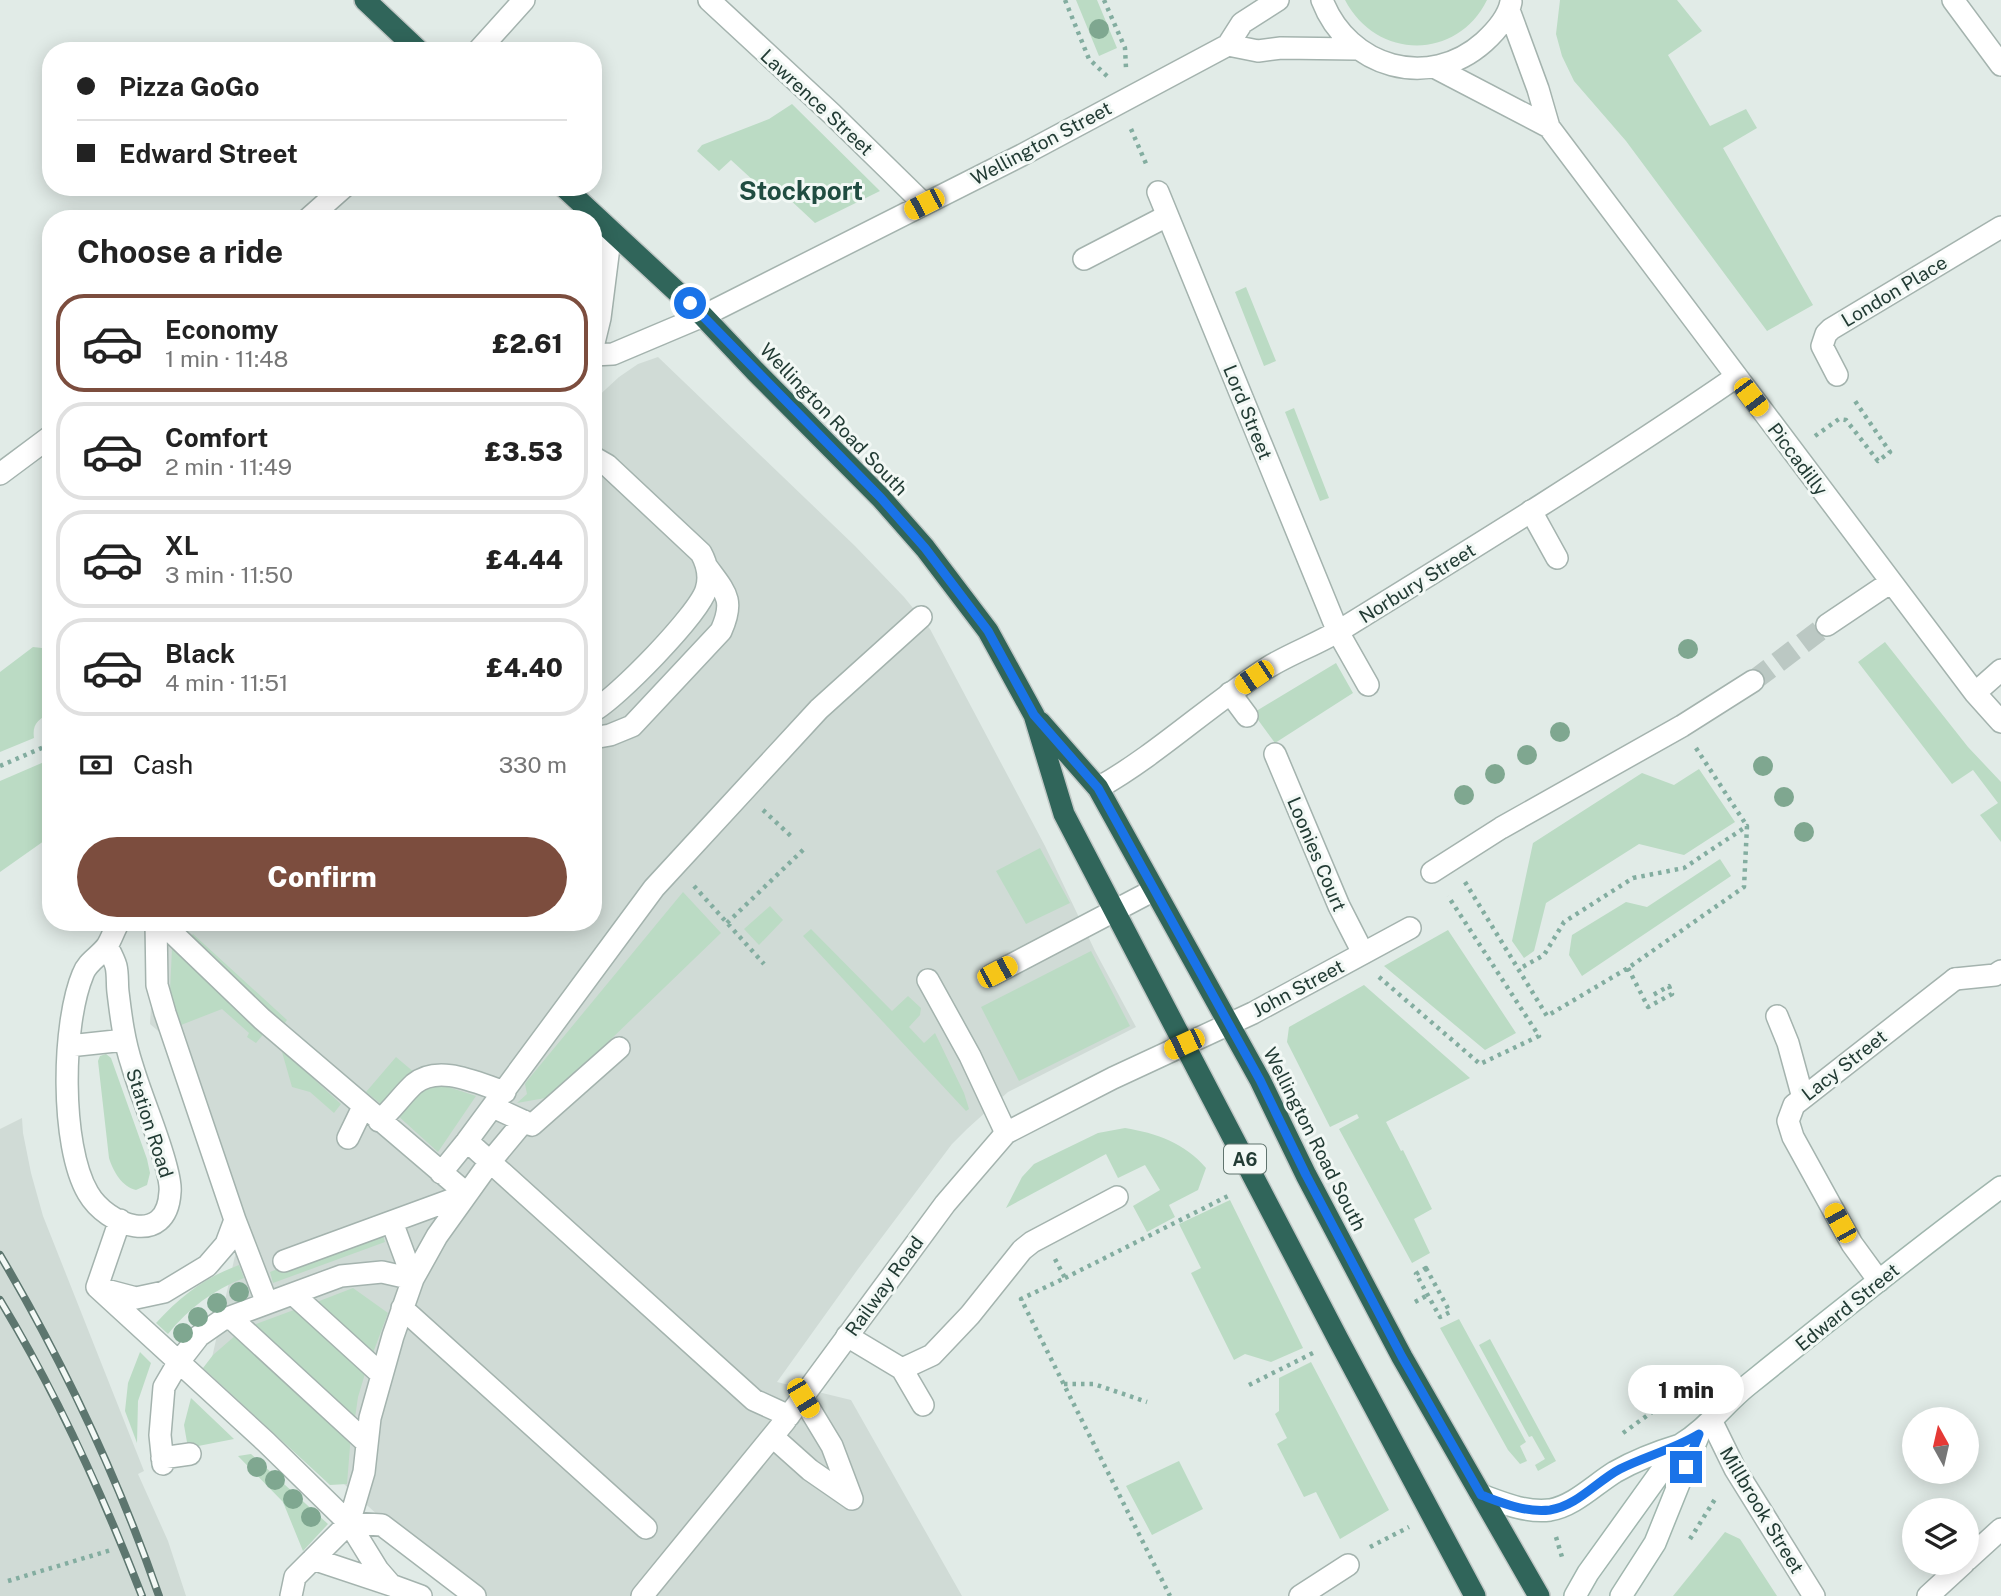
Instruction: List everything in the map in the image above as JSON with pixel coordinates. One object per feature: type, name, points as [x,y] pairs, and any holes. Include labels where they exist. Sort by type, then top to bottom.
[{"type":"highway","points":[[365,0],[409,42]]},
{"type":"highway","name":"Wellington Road South","points":[[574,196],[589,210]]},
{"type":"highway","name":"Wellington Road South","points":[[602,223],[703,316],[881,498],[925,548],[988,631],[1034,715],[1064,814],[1475,1596]]},
{"type":"highway","name":"Wellington Road South","points":[[1034,715],[1098,788],[1260,1080],[1306,1175],[1402,1357],[1539,1596]]},
{"type":"street","points":[[486,42],[524,0]]},
{"type":"street","name":"Lawrence Street","points":[[709,0],[924,204]]},
{"type":"street","name":"Wellington Street","points":[[703,316],[1228,45],[1242,23],[1278,0]]},
{"type":"street","points":[[1322,0],[1335,27],[1356,50]]},
{"type":"street","points":[[1953,0],[2001,65]]},
{"type":"street","points":[[1228,45],[1258,51],[1281,48],[1356,50],[1390,64],[1411,68],[1436,68],[1472,52],[1499,28],[1510,5]]},
{"type":"street","name":"Piccadilly","points":[[1510,5],[1549,127],[1975,693],[2001,722]]},
{"type":"street","name":"Piccadilly","points":[[1436,68],[1549,127]]},
{"type":"street","name":"Lord Street","points":[[1158,192],[1338,632],[1368,685]]},
{"type":"street","points":[[318,210],[334,196]]},
{"type":"street","points":[[1084,259],[1167,216]]},
{"type":"street","name":"London Place","points":[[1837,375],[1822,345],[1831,329],[2001,227]]},
{"type":"street","points":[[602,302],[611,231]]},
{"type":"street","points":[[602,355],[613,354],[703,316]]},
{"type":"street","name":"Norbury Street","points":[[1098,788],[1120,776],[1270,666],[1338,632],[1737,377]]},
{"type":"street","points":[[0,474],[42,443]]},
{"type":"street","points":[[602,462],[701,553],[707,567],[723,589],[730,613],[721,631],[632,726],[602,736]]},
{"type":"street","points":[[1531,511],[1557,558]]},
{"type":"street","points":[[602,704],[622,690],[699,604],[706,590],[707,567]]},
{"type":"street","points":[[1827,625],[1891,582]]},
{"type":"street","points":[[441,1173],[499,1100],[654,888],[819,709],[921,617]]},
{"type":"street","points":[[1975,693],[2001,670]]},
{"type":"street","points":[[1432,872],[1501,828],[1682,726],[1753,681]]},
{"type":"street","points":[[1230,693],[1247,716]]},
{"type":"street","name":"Loonies Court","points":[[1275,754],[1339,906],[1363,953]]},
{"type":"street","points":[[992,975],[1154,890]]},
{"type":"street","name":"John Street","points":[[1184,1044],[1229,1024],[1410,928]]},
{"type":"street","points":[[97,1287],[120,1220],[104,1212],[95,1203],[81,1176],[69,1115],[69,1046],[72,1015],[84,970],[107,946],[114,931]]},
{"type":"street","points":[[159,931],[157,985],[236,1220],[268,1267],[267,1303]]},
{"type":"street","points":[[169,931],[262,1019],[467,1194]]},
{"type":"street","name":"Station Road","points":[[107,946],[116,966],[125,1040],[162,1149],[171,1190],[159,1221],[138,1227],[120,1220]]},
{"type":"street","name":"Lacy Street","points":[[1879,1281],[1852,1244],[1793,1138],[1788,1121],[1794,1105],[1955,979],[1995,975],[2001,971]]},
{"type":"street","points":[[928,980],[970,1056],[1006,1133]]},
{"type":"street","points":[[1777,1016],[1788,1043],[1803,1098]]},
{"type":"street","points":[[69,1046],[125,1040]]},
{"type":"street","name":"Railway Road","points":[[642,1596],[773,1437],[945,1204],[1006,1133],[1184,1044]]},
{"type":"street","points":[[348,1138],[371,1114],[415,1083],[430,1075],[444,1074],[499,1100],[532,1125],[620,1048]]},
{"type":"street","points":[[291,1596],[295,1577],[349,1523],[364,1472],[370,1418],[412,1279],[437,1236],[490,1162],[524,1121]]},
{"type":"street","points":[[467,1142],[754,1400],[789,1416]]},
{"type":"street","name":"Edward Street","points":[[1575,1596],[1588,1573],[1680,1445],[1706,1428],[1745,1388],[2001,1187]]},
{"type":"street","points":[[268,1267],[467,1194]]},
{"type":"street","points":[[902,1369],[932,1355],[971,1315],[1013,1260],[1032,1242],[1117,1197]]},
{"type":"street","points":[[97,1287],[117,1295],[136,1298],[164,1292],[206,1266],[226,1244],[236,1220]]},
{"type":"street","points":[[392,1222],[412,1279]]},
{"type":"street","points":[[190,1454],[162,1461],[160,1435],[164,1387],[178,1363],[200,1336],[230,1317],[341,1276],[382,1272],[412,1279]]},
{"type":"street","points":[[97,1287],[266,1442],[349,1523],[378,1570],[391,1585]]},
{"type":"street","points":[[293,1294],[382,1375]]},
{"type":"street","points":[[402,1308],[646,1528]]},
{"type":"street","points":[[230,1317],[367,1443]]},
{"type":"street","points":[[847,1336],[902,1369],[923,1405]]},
{"type":"street","points":[[773,1437],[810,1470],[852,1499],[832,1446],[803,1398]]},
{"type":"street","name":"Edward Street","points":[[1621,1596],[1655,1544],[1706,1428]]},
{"type":"street","name":"Millbrook Street","points":[[1706,1428],[1735,1469],[1814,1596]]},
{"type":"street","points":[[1481,1495],[1529,1510],[1550,1510],[1568,1504],[1616,1472],[1648,1455],[1680,1445]]},
{"type":"street","points":[[349,1523],[382,1525],[449,1586],[475,1596]]},
{"type":"street","points":[[1979,1549],[2001,1529]]},
{"type":"street","points":[[313,1559],[421,1596]]},
{"type":"street","points":[[1300,1596],[1348,1565]]},
{"type":"street","points":[[1928,1596],[1951,1575]]},
{"type":"path","points":[[1065,0],[1089,59],[1128,98]]},
{"type":"path","points":[[1837,375],[1890,452],[1878,461],[1846,420]]},
{"type":"path","points":[[0,766],[42,748]]},
{"type":"path","points":[[1483,914],[1547,1016],[1628,968],[1744,887],[1747,826],[1709,767]]},
{"type":"path","points":[[743,792],[793,838]]},
{"type":"path","points":[[1519,969],[1544,955],[1564,922],[1633,878],[1684,869],[1747,826]]},
{"type":"path","points":[[727,923],[804,849]]},
{"type":"path","points":[[675,865],[764,964]]},
{"type":"path","points":[[1363,953],[1373,973],[1480,1064],[1539,1036],[1432,872]]},
{"type":"path","points":[[1628,968],[1648,1007],[1672,994],[1669,986],[1653,995]]},
{"type":"path","points":[[1170,1596],[1021,1299],[1234,1193]]},
{"type":"path","points":[[1044,1236],[1065,1278]]},
{"type":"path","points":[[1426,1268],[1440,1289],[1450,1312],[1440,1317],[1428,1296],[1416,1274],[1426,1268]]},
{"type":"path","points":[[1415,1302],[1428,1296]]},
{"type":"path","points":[[1249,1385],[1317,1351]]},
{"type":"path","points":[[1640,1372],[1659,1407]]},
{"type":"path","points":[[1064,1384],[1094,1384],[1147,1402]]},
{"type":"path","points":[[1690,1540],[1735,1469]]},
{"type":"path","points":[[1348,1565],[1356,1554],[1432,1516]]},
{"type":"path","points":[[8,1581],[111,1549]]},
{"type":"shaded area","points":[[658,357],[855,546],[904,597],[930,629],[1045,846],[1095,951],[1136,1027],[1008,1092],[967,1129],[952,1144],[858,1269],[777,1382],[851,1400],[962,1596],[466,1596],[211,1362],[237,1247],[170,1041],[150,1024],[155,931],[602,931],[602,393],[638,364]]},
{"type":"shaded area","points":[[22,1118],[31,1173],[43,1216],[144,1471],[138,1474],[168,1541],[186,1596],[0,1596],[0,1129]]},
{"type":"green space","points":[[1076,0],[1097,0],[1117,48],[1099,56]]},
{"type":"green space","points":[[1345,0],[1487,0],[1474,20],[1457,34],[1437,43],[1416,45],[1396,42],[1376,34],[1359,20]]},
{"type":"green space","points":[[1560,0],[1677,0],[1702,31],[1668,55],[1710,126],[1746,109],[1757,128],[1723,148],[1813,305],[1767,331],[1626,141],[1574,81],[1562,56],[1556,34]]},
{"type":"green space","points":[[792,104],[880,191],[815,223],[786,196],[767,193],[731,160],[719,171],[697,151],[702,145],[769,119]]},
{"type":"green space","points":[[1246,287],[1276,361],[1264,366],[1235,292]]},
{"type":"green space","points":[[1294,408],[1329,498],[1320,501],[1285,412]]},
{"type":"green space","points":[[1885,642],[1968,747],[2001,782],[2001,842],[1980,815],[1998,803],[1973,770],[1952,784],[1858,662]]},
{"type":"green space","points":[[33,647],[42,648],[42,719],[34,729],[34,738],[0,752],[0,672]]},
{"type":"green space","points":[[1336,663],[1353,693],[1275,743],[1253,713]]},
{"type":"green space","points":[[42,763],[42,842],[0,872],[0,781]]},
{"type":"green space","points":[[1699,769],[1735,822],[1684,855],[1639,844],[1546,903],[1534,951],[1524,958],[1512,941],[1533,843],[1642,773],[1674,785]]},
{"type":"green space","points":[[1040,848],[1070,903],[1026,924],[996,871]]},
{"type":"green space","points":[[1720,859],[1731,876],[1582,976],[1569,955],[1572,935],[1626,902],[1647,907]]},
{"type":"green space","points":[[683,892],[721,933],[551,1097],[517,1103],[527,1094],[527,1081]]},
{"type":"green space","points":[[770,906],[783,920],[759,945],[744,929]]},
{"type":"green space","points":[[811,929],[892,1011],[908,996],[921,1008],[920,1015],[909,1027],[924,1043],[935,1033],[969,1109],[966,1111],[803,936]]},
{"type":"green space","points":[[1448,930],[1516,1033],[1485,1050],[1384,966]]},
{"type":"green space","points":[[193,934],[287,1020],[284,1024],[189,938]]},
{"type":"green space","points":[[172,948],[266,1031],[256,1043],[247,1037],[249,1033],[222,1009],[181,1025],[170,991]]},
{"type":"green space","points":[[1091,951],[1130,1026],[1019,1081],[981,1007]]},
{"type":"green space","points":[[1364,985],[1470,1078],[1386,1122],[1432,1209],[1414,1219],[1430,1253],[1412,1263],[1339,1129],[1359,1118],[1357,1114],[1330,1127],[1287,1042],[1289,1027]]},
{"type":"green space","points":[[282,1052],[341,1104],[334,1113],[310,1092],[292,1087]]},
{"type":"green space","points":[[106,1054],[111,1058],[147,1159],[150,1173],[147,1185],[136,1190],[126,1186],[119,1178],[109,1158],[98,1061],[100,1056]]},
{"type":"green space","points":[[396,1057],[415,1073],[386,1108],[366,1092]]},
{"type":"green space","points":[[439,1084],[476,1096],[438,1152],[396,1114],[418,1088]]},
{"type":"green space","points":[[1125,1128],[1169,1140],[1189,1152],[1206,1168],[1198,1190],[1169,1205],[1175,1217],[1147,1232],[1133,1206],[1160,1190],[1145,1165],[1118,1178],[1106,1154],[1006,1208],[1022,1177],[1034,1164],[1098,1133]]},
{"type":"green space","points":[[1230,1200],[1303,1348],[1271,1362],[1245,1354],[1234,1360],[1191,1273],[1201,1268],[1179,1224]]},
{"type":"green space","points":[[381,1230],[385,1242],[273,1283],[270,1272]]},
{"type":"green space","points":[[239,1265],[244,1278],[202,1301],[168,1334],[156,1323],[194,1288]]},
{"type":"green space","points":[[353,1288],[388,1313],[370,1361],[309,1305]]},
{"type":"green space","points":[[302,1307],[367,1367],[358,1397],[354,1425],[248,1327]]},
{"type":"green space","points":[[1459,1319],[1526,1442],[1520,1446],[1527,1461],[1520,1464],[1508,1450],[1440,1328]]},
{"type":"green space","points":[[236,1335],[351,1434],[347,1484],[330,1485],[203,1368],[213,1355]]},
{"type":"green space","points":[[1490,1339],[1556,1461],[1538,1471],[1535,1465],[1545,1459],[1532,1436],[1529,1437],[1479,1345]]},
{"type":"green space","points":[[140,1352],[151,1363],[138,1401],[137,1443],[125,1411],[128,1383]]},
{"type":"green space","points":[[1311,1362],[1389,1510],[1340,1539],[1316,1492],[1304,1497],[1277,1444],[1287,1438],[1275,1414],[1279,1411],[1279,1378]]},
{"type":"green space","points":[[191,1398],[234,1439],[188,1448],[184,1425]]},
{"type":"green space","points":[[251,1454],[328,1524],[303,1551],[283,1502],[238,1456]]},
{"type":"green space","points":[[1179,1461],[1203,1509],[1152,1535],[1126,1486]]},
{"type":"green space","points":[[1725,1532],[1740,1539],[1777,1596],[1673,1596]]},
{"type":"tunnel","points":[[1753,681],[1827,625]]},
{"type":"railway","points":[[0,1255],[46,1337],[88,1421],[126,1508],[159,1596]]},
{"type":"railway","points":[[0,1300],[41,1371],[77,1445],[142,1596]]},
{"type":"district","name":"Stockport","points":[[801,190]]},
{"type":"route","points":[[690,303],[881,498],[925,548],[988,631],[1034,715],[1098,788],[1260,1080],[1306,1175],[1402,1357],[1481,1495],[1529,1510],[1550,1510],[1568,1504],[1616,1472],[1648,1455],[1680,1445],[1699,1434],[1686,1467]]}]
